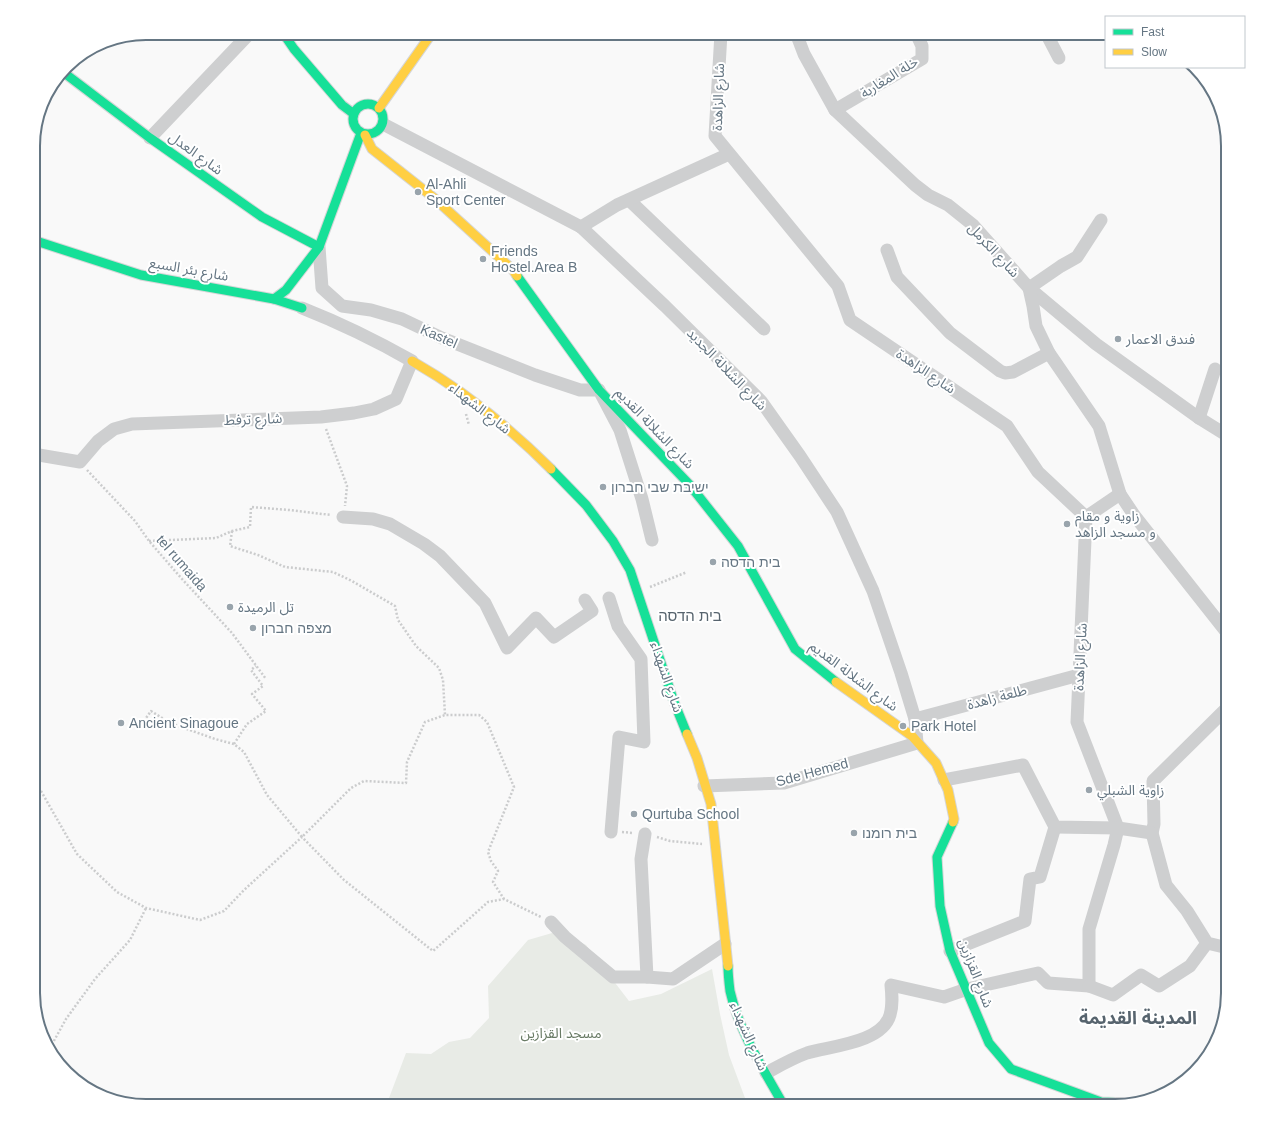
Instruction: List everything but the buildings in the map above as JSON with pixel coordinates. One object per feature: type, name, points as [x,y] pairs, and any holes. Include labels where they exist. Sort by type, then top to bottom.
[{"type":"street","points":[[150,138],[243,40]]},
{"type":"street","points":[[287,40],[342,105],[354,114]]},
{"type":"street","points":[[379,108],[427,40]]},
{"type":"street","name":"شارع الزاهدة","points":[[721,40],[715,136],[838,286],[850,320],[1008,426],[1038,472],[1086,516],[1077,722],[1118,828]]},
{"type":"street","name":"شارع الكرمل","points":[[799,40],[804,54],[835,110],[915,185],[928,195],[948,205],[973,225],[1029,288],[1096,344],[1199,418],[1221,432]]},
{"type":"street","name":"خلة المغاربة","points":[[835,110],[922,59],[922,46],[919,40]]},
{"type":"street","points":[[1050,40],[1059,58]]},
{"type":"street","name":"شارع العدل","points":[[67,75],[150,138],[262,217],[320,247]]},
{"type":"street","points":[[370,104],[379,108],[383,116],[383,124],[374,134],[363,134],[355,127],[353,118],[360,106],[370,104]]},
{"type":"street","name":"شارع الشلالة الجديد","points":[[383,124],[581,227],[665,306],[760,401],[800,456],[837,512],[873,591],[901,673],[915,720],[917,743]]},
{"type":"street","points":[[274,299],[286,290],[320,247],[363,134]]},
{"type":"street","name":"شارع الشلالة القديم","points":[[363,134],[372,149],[434,198],[513,270],[599,390],[689,484],[738,546],[795,649],[843,688],[912,736],[917,743]]},
{"type":"street","points":[[581,227],[617,205],[729,154]]},
{"type":"street","points":[[628,200],[764,329]]},
{"type":"street","points":[[1101,220],[1077,257],[1029,288],[1034,306],[1036,326],[1049,353],[1099,426],[1120,494],[1134,515],[1221,625]]},
{"type":"street","name":"شارع بئر السبع","points":[[40,242],[141,275],[274,299]]},
{"type":"street","name":"Kastel","points":[[320,247],[322,288],[342,306],[371,310],[402,319],[442,338],[535,375],[580,390],[599,390]]},
{"type":"street","points":[[887,250],[897,277],[950,333],[1000,371],[1005,373],[1013,372],[1049,353]]},
{"type":"street","name":"شارع الشهداء","points":[[274,299],[327,318],[383,345],[440,377],[484,409],[531,449],[586,505],[613,541],[630,570],[674,702],[697,758],[704,786],[711,804],[730,990],[734,1007],[749,1042],[780,1099]]},
{"type":"street","name":"شارع ترفط","points":[[80,462],[98,441],[114,429],[132,424],[321,417],[354,414],[374,409],[396,399],[412,361]]},
{"type":"street","points":[[1199,418],[1215,368]]},
{"type":"street","points":[[599,390],[620,430],[642,499],[652,540]]},
{"type":"street","points":[[40,455],[80,462]]},
{"type":"street","points":[[1086,516],[1120,494]]},
{"type":"street","points":[[343,517],[373,519],[390,524],[424,544],[440,556],[485,603],[507,648],[536,618],[554,637],[592,611],[585,600]]},
{"type":"street","points":[[609,598],[618,626],[641,659],[644,742],[619,737],[611,832]]},
{"type":"street","name":"طلعة زاهدة","points":[[915,720],[1079,675]]},
{"type":"street","points":[[1221,714],[1152,781],[1153,828],[1166,885],[1187,911],[1207,943],[1221,946]]},
{"type":"street","name":"شارع القزازين","points":[[917,743],[936,763],[948,790],[954,819],[937,857],[940,906],[950,951],[989,1043],[1010,1069],[1093,1099]]},
{"type":"street","name":"Sde Hemed","points":[[704,786],[784,783],[917,743]]},
{"type":"street","points":[[944,780],[1023,765],[1055,827],[1040,877],[1030,879],[1025,921],[950,951]]},
{"type":"street","points":[[1055,827],[1153,828]]},
{"type":"street","points":[[1089,986],[1089,929],[1118,828]]},
{"type":"street","points":[[645,834],[641,859],[647,977]]},
{"type":"street","points":[[551,922],[565,937],[613,977],[673,979],[725,944]]},
{"type":"street","points":[[766,1073],[807,1054],[855,1042],[884,1028],[890,1016],[892,1001],[891,985],[944,997],[967,989],[1038,972],[1048,983],[1089,986],[1113,995],[1141,974],[1159,986],[1190,966],[1207,943]]},
{"type":"path","points":[[150,541],[216,538],[232,531],[250,527],[251,507],[343,517],[347,486],[321,417]]},
{"type":"path","name":"tel rumaida","points":[[80,462],[135,521],[182,579],[232,633],[266,680]]},
{"type":"path","points":[[232,531],[230,546],[258,555],[285,567],[333,572],[352,580],[395,606],[398,620],[416,646],[439,668],[443,680],[445,716]]},
{"type":"path","points":[[638,592],[687,572]]},
{"type":"path","points":[[234,744],[247,724],[266,711],[252,694],[263,686],[251,670],[256,666]]},
{"type":"path","points":[[144,721],[151,711],[170,723],[234,744],[244,752],[267,795],[302,837],[344,880],[434,951],[488,902],[504,899]]},
{"type":"path","points":[[40,790],[77,854],[117,892],[146,908],[200,920],[224,912],[244,890],[302,837],[351,788],[364,781],[406,783],[407,762],[425,722],[445,716],[479,715],[487,722],[514,787],[488,852],[491,861],[498,872],[494,882],[504,899],[551,922]]},
{"type":"path","points":[[611,832],[645,834],[670,841],[716,845]]},
{"type":"path","points":[[53,1043],[66,1019],[95,979],[130,940],[146,908]]},
{"type":"green space","name":"مسجد القزازين","points":[[559,931],[586,945],[629,1001],[661,994],[712,969],[729,1055],[745,1099],[389,1099],[406,1053],[431,1054],[449,1042],[470,1038],[489,1018],[488,986],[528,940]]},
{"type":"traffic: fast","points":[[288,40],[342,105],[354,114]]},
{"type":"traffic: fast","points":[[67,75],[150,138],[262,217],[319,247]]},
{"type":"traffic: fast","points":[[368,104],[379,108],[383,119],[379,130],[368,134],[357,130],[353,119],[357,108],[368,104]]},
{"type":"traffic: fast","points":[[40,242],[141,275],[274,299],[286,290],[319,247],[361,133]]},
{"type":"traffic: fast","points":[[517,276],[599,390],[689,484],[738,546],[795,649],[836,682]]},
{"type":"traffic: fast","points":[[274,299],[302,308]]},
{"type":"traffic: fast","points":[[551,469],[586,505],[613,541],[630,570],[674,702],[687,734]]},
{"type":"traffic: fast","points":[[953,822],[937,857],[940,906],[950,951],[989,1043],[1011,1069],[1093,1099]]},
{"type":"traffic: fast","points":[[728,966],[730,991],[739,1021],[780,1099]]},
{"type":"traffic: slow","points":[[379,108],[427,40]]},
{"type":"traffic: slow","points":[[365,135],[372,149],[434,198],[513,270],[517,276]]},
{"type":"traffic: slow","points":[[412,361],[449,384],[485,410],[519,438],[551,469]]},
{"type":"traffic: slow","points":[[836,682],[912,736],[936,763],[948,790],[954,819],[953,822]]},
{"type":"traffic: slow","points":[[687,734],[697,758],[711,804],[728,966]]},
{"type":"place","name":"Al-Ahli Sport Center","points":[[418,192]]},
{"type":"place","name":"Friends Hostel.Area B","points":[[483,259]]},
{"type":"place","name":"فندق الاعمار","points":[[1118,339]]},
{"type":"place","name":"ישיבת שבי חברון","points":[[603,487]]},
{"type":"place","name":"زاوية و مقام و مسجد الزاهد","points":[[1067,524]]},
{"type":"place","name":"בית הדסה","points":[[713,562]]},
{"type":"place","name":"تل الرميدة","points":[[230,607]]},
{"type":"place","name":"מצפה חברון","points":[[253,628]]},
{"type":"place","name":"Ancient Sinagoue","points":[[121,723]]},
{"type":"place","name":"Park Hotel","points":[[903,726]]},
{"type":"place","name":"زاوية الشبلي","points":[[1089,790]]},
{"type":"place","name":"Qurtuba School","points":[[634,814]]},
{"type":"place","name":"בית רומנו","points":[[854,833]]},
{"type":"district","name":"בית הדסה","points":[[690,616]]},
{"type":"district","name":"المدينة القديمة","points":[[1138,1018]]}]
